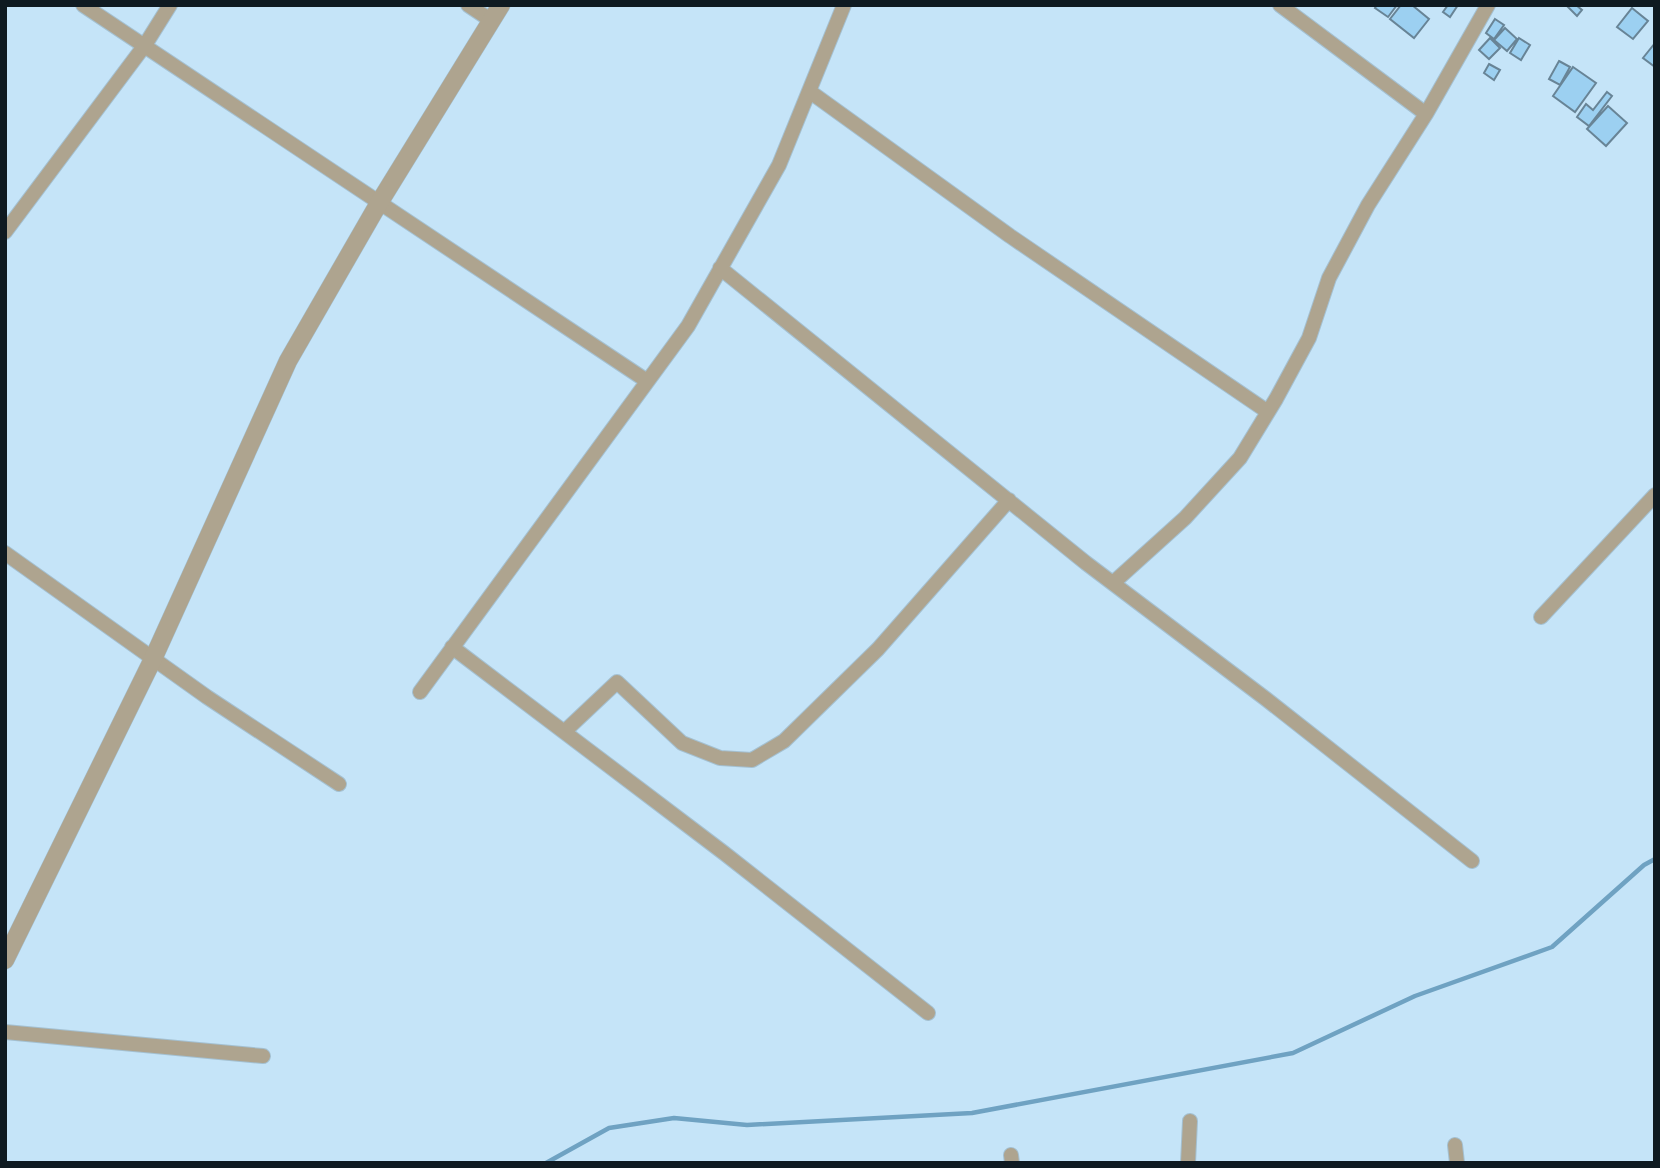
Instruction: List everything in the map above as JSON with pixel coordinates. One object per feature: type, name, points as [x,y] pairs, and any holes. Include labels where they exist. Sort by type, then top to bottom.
[{"type":"street","points":[[83,5],[647,381]]},
{"type":"street","points":[[5,232],[145,46],[170,5]]},
{"type":"street","points":[[5,960],[153,659],[288,361],[379,203],[496,13],[468,5]]},
{"type":"street","points":[[420,692],[688,326],[779,165],[844,5]]},
{"type":"street","points":[[1280,5],[1426,114]]},
{"type":"street","points":[[1113,583],[1185,519],[1240,458],[1309,338],[1329,278],[1368,205],[1426,114],[1488,5]]},
{"type":"street","points":[[809,91],[1010,236],[1268,412]]},
{"type":"street","points":[[720,268],[1113,583],[1266,699],[1472,862]]},
{"type":"street","points":[[1541,617],[1655,495]]},
{"type":"street","points":[[564,732],[617,682],[682,743],[720,758],[752,760],[784,741],[878,649],[1009,500]]},
{"type":"street","points":[[5,552],[153,659],[339,784]]},
{"type":"street","points":[[452,647],[735,861],[928,1013]]},
{"type":"street","points":[[5,1032],[263,1056]]},
{"type":"street","points":[[1188,1163],[1190,1121]]},
{"type":"street","points":[[1455,1145],[1457,1163]]},
{"type":"building","points":[[1377,5],[1397,5],[1388,17],[1375,8]]},
{"type":"building","points":[[1401,5],[1412,5],[1429,19],[1414,38],[1390,19]]},
{"type":"building","points":[[1448,5],[1458,5],[1450,17],[1443,12]]},
{"type":"building","points":[[1576,5],[1582,10],[1577,16],[1568,7]]},
{"type":"building","points":[[1632,8],[1648,21],[1633,39],[1617,27]]},
{"type":"building","points":[[1495,19],[1504,25],[1494,39],[1486,33]]},
{"type":"building","points":[[1505,28],[1517,39],[1507,51],[1494,40]]},
{"type":"building","points":[[1490,38],[1500,48],[1489,59],[1479,50]]},
{"type":"building","points":[[1519,38],[1530,45],[1521,60],[1510,53]]},
{"type":"building","points":[[1655,43],[1655,67],[1643,58]]},
{"type":"building","points":[[1559,61],[1570,67],[1560,85],[1549,79]]},
{"type":"building","points":[[1489,64],[1500,70],[1494,80],[1484,73]]},
{"type":"building","points":[[1573,67],[1596,83],[1575,112],[1553,96]]},
{"type":"building","points":[[1607,92],[1612,96],[1589,126],[1577,117],[1586,104],[1593,110]]},
{"type":"building","points":[[1608,106],[1627,123],[1606,146],[1587,129]]},
{"type":"waterway","points":[[546,1163],[609,1128],[674,1118],[747,1125],[972,1113],[1293,1053],[1415,996],[1552,947],[1644,865],[1655,859]]}]
